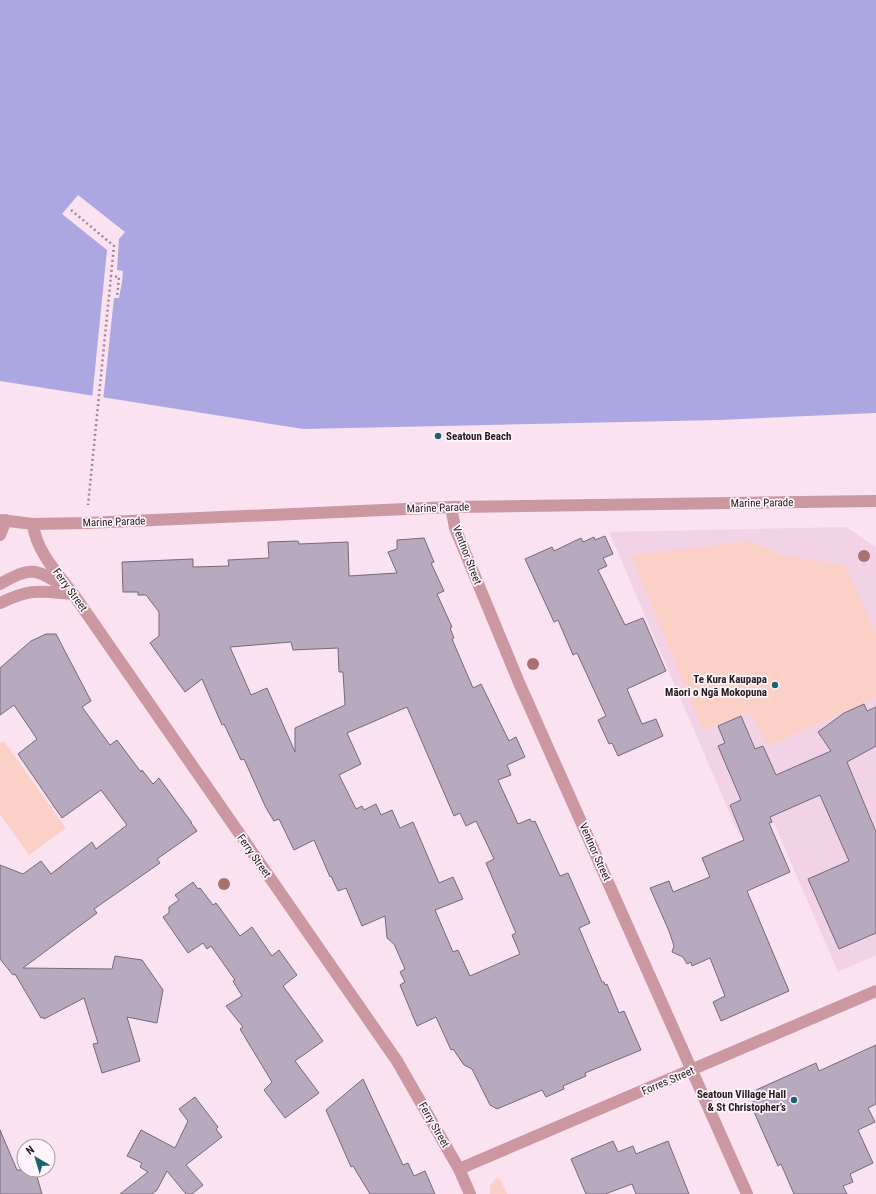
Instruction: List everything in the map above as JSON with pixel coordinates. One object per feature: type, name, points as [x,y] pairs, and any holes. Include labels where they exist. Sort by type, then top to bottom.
[{"type":"street","name":"Marine Parade","points":[[3,520],[33,524],[86,523],[451,507],[876,501]]},
{"type":"street","name":"Ventnor Street","points":[[451,507],[455,528],[520,685],[748,1194]]},
{"type":"street","points":[[0,535],[3,520]]},
{"type":"street","name":"Ferry Street","points":[[33,524],[34,537],[42,552],[74,594],[397,1062],[459,1169],[470,1194]]},
{"type":"street","points":[[0,584],[29,571],[39,571],[74,594]]},
{"type":"street","points":[[0,603],[19,594],[35,590],[74,594]]},
{"type":"street","name":"Forres Street","points":[[459,1169],[876,991]]},
{"type":"path","points":[[71,210],[114,246],[86,523]]},
{"type":"path","points":[[110,276],[119,277],[117,298]]},
{"type":"shaded area","points":[[0,0],[876,0],[876,413],[720,420],[303,429],[0,381]]},
{"type":"shaded area","name":"Te Kura Kaupapa Māori o Ngā Mokopuna","points":[[846,527],[876,547],[876,955],[838,972],[774,823],[739,835],[609,532]]},
{"type":"shaded area","points":[[752,541],[781,555],[845,565],[876,633],[876,697],[769,746],[750,712],[703,730],[631,555]]},
{"type":"shaded area","points":[[4,741],[66,828],[29,855],[0,814],[0,743]]},
{"type":"shaded area","points":[[497,1177],[501,1181],[507,1194],[490,1194],[490,1186]]},
{"type":"pier","points":[[78,195],[125,232],[119,239],[117,270],[123,271],[122,282],[119,298],[114,298],[103,401],[92,399],[107,250],[62,214]]},
{"type":"building","points":[[605,536],[613,554],[603,558],[607,566],[598,570],[625,625],[643,618],[666,671],[627,689],[642,724],[656,719],[663,736],[618,756],[612,743],[609,744],[598,720],[606,716],[577,653],[573,655],[558,620],[554,622],[525,559],[552,547],[554,551],[581,538],[583,542],[594,537],[595,540]]},
{"type":"building","points":[[424,538],[434,562],[431,563],[444,591],[437,594],[452,627],[450,628],[454,638],[452,639],[473,688],[481,684],[509,741],[516,737],[525,757],[507,765],[511,775],[498,780],[518,824],[530,819],[532,822],[535,821],[560,876],[568,873],[590,923],[579,928],[602,982],[604,982],[605,985],[607,984],[619,1013],[624,1011],[641,1050],[585,1073],[586,1076],[563,1086],[564,1089],[546,1097],[542,1090],[497,1109],[490,1105],[472,1069],[464,1065],[453,1049],[451,1050],[436,1017],[417,1026],[400,985],[405,982],[400,972],[405,969],[394,944],[387,938],[385,916],[362,926],[346,888],[338,891],[331,876],[330,877],[314,840],[294,850],[279,819],[274,821],[266,808],[244,759],[241,760],[224,724],[222,725],[202,679],[185,692],[150,643],[159,636],[159,612],[146,595],[138,595],[138,592],[123,592],[122,562],[193,559],[193,567],[229,566],[228,560],[269,558],[268,542],[298,541],[299,544],[348,542],[349,576],[397,573],[388,552],[397,549],[397,540]],"holes":[[[291,642],[293,650],[338,648],[339,672],[343,672],[345,705],[295,728],[295,752],[267,688],[251,695],[230,647]],[[407,707],[454,816],[460,813],[466,826],[476,821],[494,859],[486,863],[516,933],[512,935],[520,954],[470,976],[458,950],[453,952],[435,910],[463,899],[453,877],[439,883],[413,822],[400,828],[392,810],[381,815],[376,804],[364,810],[362,806],[356,809],[339,775],[361,764],[347,733]]]},
{"type":"building","points":[[46,634],[56,634],[91,701],[82,707],[110,745],[117,740],[141,772],[142,770],[153,784],[159,778],[197,831],[157,859],[160,863],[94,909],[97,913],[23,968],[112,969],[115,956],[142,960],[163,990],[157,1023],[127,1017],[140,1061],[102,1073],[93,1044],[98,1043],[84,998],[44,1019],[43,1017],[41,1018],[15,974],[13,975],[0,959],[0,865],[23,874],[41,861],[51,874],[92,842],[96,849],[127,825],[101,790],[62,818],[18,754],[37,739],[14,705],[0,715],[0,668],[31,641]]},
{"type":"building","points":[[864,704],[867,711],[876,707],[876,746],[847,762],[876,832],[876,933],[839,949],[808,879],[849,861],[820,795],[770,817],[772,822],[769,823],[790,872],[747,891],[789,991],[721,1021],[713,1002],[725,996],[710,958],[692,966],[691,962],[687,964],[683,957],[672,952],[674,946],[669,931],[650,888],[669,881],[673,892],[710,877],[702,858],[744,840],[730,805],[741,800],[718,746],[725,743],[718,726],[741,716],[755,749],[763,746],[776,775],[831,751],[818,732],[844,713]]},
{"type":"building","points":[[193,882],[198,889],[200,888],[213,905],[216,903],[240,936],[252,927],[272,956],[279,950],[297,975],[283,986],[323,1041],[295,1061],[319,1093],[285,1118],[264,1090],[272,1082],[240,1029],[243,1027],[226,1006],[242,996],[233,981],[235,980],[211,946],[207,949],[203,943],[188,953],[163,917],[169,913],[169,907],[179,900],[175,895]]},
{"type":"building","points":[[876,1045],[876,1104],[868,1108],[875,1122],[858,1130],[873,1163],[850,1174],[853,1182],[843,1186],[847,1194],[794,1194],[781,1164],[778,1166],[754,1112],[756,1111],[752,1102],[760,1099],[756,1090],[816,1063],[819,1071]]},
{"type":"building","points":[[363,1079],[403,1165],[408,1163],[414,1176],[425,1171],[435,1194],[370,1194],[353,1166],[351,1167],[326,1110]]},
{"type":"building","points":[[195,1097],[218,1127],[216,1129],[222,1137],[186,1165],[203,1185],[192,1194],[186,1194],[167,1171],[157,1190],[152,1194],[120,1194],[148,1172],[140,1167],[142,1163],[127,1156],[141,1130],[175,1148],[188,1121],[179,1109]]},
{"type":"building","points":[[0,1130],[16,1168],[16,1178],[37,1178],[42,1194],[0,1194]]},
{"type":"building","points":[[613,1141],[618,1152],[633,1146],[636,1154],[668,1141],[689,1194],[636,1194],[632,1184],[605,1194],[586,1194],[571,1159]]},
{"type":"place","name":"Seatoun Beach","points":[[438,436]]},
{"type":"place","name":"Te Kura Kaupapa Māori o Ngā Mokopuna","points":[[775,685]]},
{"type":"place","name":"Seatoun Village Hall & St Christopher’s","points":[[794,1100]]}]
